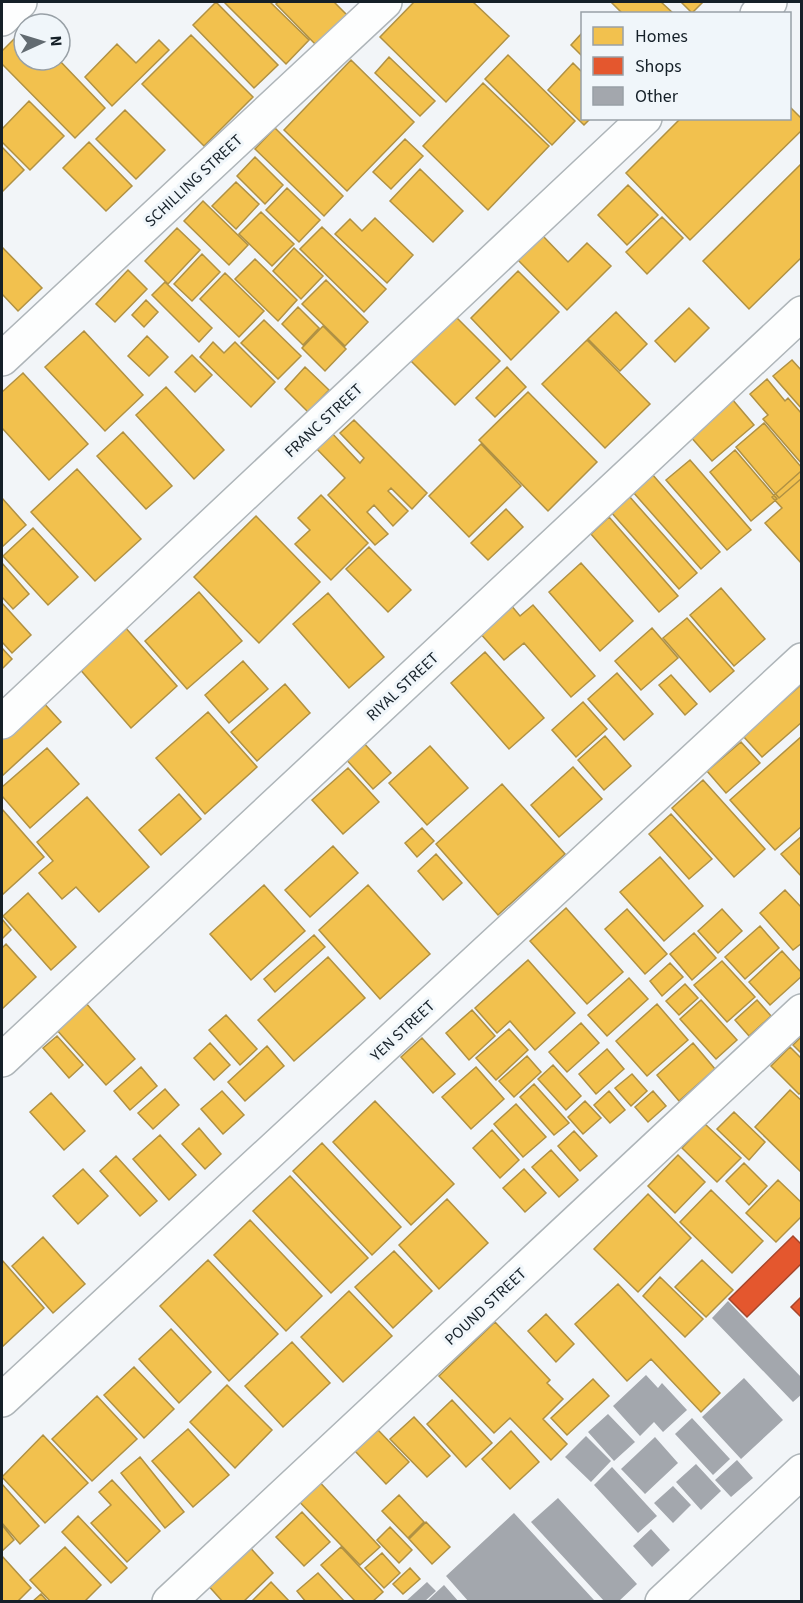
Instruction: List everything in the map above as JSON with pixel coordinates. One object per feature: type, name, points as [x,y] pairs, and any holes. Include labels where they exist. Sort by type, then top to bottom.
[{"type":"street","points":[[2,19],[20,2]]},
{"type":"street","name":"SCHILLING STREET","points":[[2,359],[385,2]]},
{"type":"street","name":"FRANC STREET","points":[[2,722],[643,120]]},
{"type":"street","name":"RIYAL STREET","points":[[2,1060],[801,313]]},
{"type":"street","name":"YEN STREET","points":[[2,1400],[801,660]]},
{"type":"street","name":"POUND STREET","points":[[169,1602],[801,1011]]},
{"type":"street","points":[[662,1602],[801,1471]]},
{"type":"building: Homes","points":[[216,2],[278,65],[254,88],[193,25]]},
{"type":"building: Homes","points":[[224,2],[270,2],[309,40],[286,64]]},
{"type":"building: Homes","points":[[278,2],[334,2],[348,16],[317,46],[276,4]]},
{"type":"building: Homes","points":[[414,2],[473,2],[509,36],[446,102],[380,37]]},
{"type":"building: Homes","points":[[611,2],[661,2],[672,12],[621,12]]},
{"type":"building: Homes","points":[[681,2],[703,2],[693,12]]},
{"type":"building: Homes","points":[[581,34],[581,55],[571,45]]},
{"type":"building: Homes","points":[[191,35],[253,97],[204,146],[142,84]]},
{"type":"building: Homes","points":[[159,40],[169,50],[112,106],[85,77],[117,44],[136,63]]},
{"type":"building: Homes","points":[[12,41],[12,72],[70,72],[105,108],[75,138],[2,64],[2,51]]},
{"type":"building: Homes","points":[[508,55],[575,121],[552,145],[485,79]]},
{"type":"building: Homes","points":[[389,57],[435,101],[420,116],[375,73]]},
{"type":"building: Homes","points":[[351,60],[414,122],[347,191],[284,130]]},
{"type":"building: Homes","points":[[573,63],[581,71],[581,120],[589,120],[584,125],[548,90]]},
{"type":"building: Homes","points":[[483,83],[549,146],[488,210],[423,146]]},
{"type":"building: Homes","points":[[29,101],[64,136],[30,170],[2,142],[2,129]]},
{"type":"building: Homes","points":[[791,108],[802,119],[802,130],[690,240],[626,173],[679,120],[791,120]]},
{"type":"building: Homes","points":[[125,110],[165,150],[136,179],[96,139]]},
{"type":"building: Homes","points":[[275,128],[343,196],[324,216],[255,149]]},
{"type":"building: Homes","points":[[405,139],[423,156],[391,189],[373,172]]},
{"type":"building: Homes","points":[[89,142],[132,186],[106,211],[63,168]]},
{"type":"building: Homes","points":[[2,147],[24,170],[2,192]]},
{"type":"building: Homes","points":[[255,157],[283,185],[265,204],[237,176]]},
{"type":"building: Homes","points":[[802,163],[802,257],[749,309],[703,261]]},
{"type":"building: Homes","points":[[420,169],[463,211],[433,242],[390,201]]},
{"type":"building: Homes","points":[[236,182],[259,204],[236,229],[212,206]]},
{"type":"building: Homes","points":[[628,185],[658,215],[627,245],[598,215]]},
{"type":"building: Homes","points":[[287,188],[320,220],[299,242],[266,210]]},
{"type":"building: Homes","points":[[203,201],[248,245],[229,265],[184,221]]},
{"type":"building: Homes","points":[[261,212],[294,244],[272,266],[239,234]]},
{"type":"building: Homes","points":[[662,217],[683,238],[647,274],[626,252]]},
{"type":"building: Homes","points":[[375,218],[413,255],[387,283],[335,234],[350,219],[362,231]]},
{"type":"building: Homes","points":[[322,227],[386,289],[364,312],[300,249]]},
{"type":"building: Homes","points":[[177,228],[200,250],[168,284],[145,261]]},
{"type":"building: Homes","points":[[542,235],[568,262],[587,243],[611,266],[567,310],[517,259]]},
{"type":"building: Homes","points":[[2,247],[42,288],[18,311],[2,294]]},
{"type":"building: Homes","points":[[294,248],[323,276],[301,299],[273,271]]},
{"type":"building: Homes","points":[[202,254],[220,272],[192,301],[174,284]]},
{"type":"building: Homes","points":[[255,259],[297,300],[278,321],[235,279]]},
{"type":"building: Homes","points":[[128,270],[147,289],[115,322],[96,304]]},
{"type":"building: Homes","points":[[518,271],[559,312],[511,360],[471,318]]},
{"type":"building: Homes","points":[[225,273],[264,311],[239,337],[200,299]]},
{"type":"building: Homes","points":[[326,280],[368,322],[345,346],[302,304]]},
{"type":"building: Homes","points":[[165,282],[212,328],[199,342],[152,295]]},
{"type":"building: Homes","points":[[146,300],[158,312],[144,327],[132,315]]},
{"type":"building: Homes","points":[[298,307],[319,328],[303,345],[282,324]]},
{"type":"building: Homes","points":[[689,308],[709,328],[675,362],[655,341]]},
{"type":"building: Homes","points":[[616,312],[647,344],[620,371],[588,339]]},
{"type":"building: Homes","points":[[452,313],[500,361],[455,405],[407,357]]},
{"type":"building: Homes","points":[[264,320],[301,356],[278,379],[241,343]]},
{"type":"building: Homes","points":[[323,326],[346,349],[325,371],[302,348]]},
{"type":"building: Homes","points":[[84,331],[143,395],[105,431],[45,367]]},
{"type":"building: Homes","points":[[147,336],[168,357],[149,376],[128,356]]},
{"type":"building: Homes","points":[[587,340],[650,404],[605,448],[542,384]]},
{"type":"building: Homes","points":[[213,342],[224,353],[235,342],[275,382],[251,407],[200,357]]},
{"type":"building: Homes","points":[[192,355],[212,375],[195,392],[175,372]]},
{"type":"building: Homes","points":[[792,360],[802,371],[802,409],[773,376]]},
{"type":"building: Homes","points":[[305,367],[329,390],[308,412],[285,389]]},
{"type":"building: Homes","points":[[507,367],[526,387],[495,417],[476,398]]},
{"type":"building: Homes","points":[[23,373],[88,444],[49,480],[2,428],[2,392]]},
{"type":"building: Homes","points":[[767,379],[785,401],[788,398],[802,414],[802,464],[763,419],[768,415],[750,394]]},
{"type":"building: Homes","points":[[166,387],[224,450],[194,479],[136,415]]},
{"type":"building: Homes","points":[[528,392],[597,462],[548,511],[479,440]]},
{"type":"building: Homes","points":[[732,399],[754,425],[712,461],[690,436]]},
{"type":"building: Homes","points":[[354,420],[427,493],[412,509],[391,488],[388,491],[408,511],[393,526],[374,505],[367,512],[388,534],[375,545],[328,495],[345,478],[314,446],[330,431],[360,463],[364,458],[340,433]]},
{"type":"building: Homes","points":[[764,423],[802,468],[802,478],[779,498],[736,447]]},
{"type":"building: Homes","points":[[123,432],[172,486],[146,509],[97,456]]},
{"type":"building: Homes","points":[[481,444],[521,486],[469,537],[429,496]]},
{"type":"building: Homes","points":[[735,450],[777,499],[751,521],[710,472]]},
{"type":"building: Homes","points":[[690,460],[751,530],[727,550],[666,480]]},
{"type":"building: Homes","points":[[77,469],[141,539],[95,581],[31,512]]},
{"type":"building: Homes","points":[[800,472],[802,474],[802,564],[765,523],[782,508],[772,497]]},
{"type":"building: Homes","points":[[652,474],[720,552],[701,569],[633,492]]},
{"type":"building: Homes","points":[[321,495],[368,543],[331,580],[295,544],[310,530],[298,518]]},
{"type":"building: Homes","points":[[629,496],[697,573],[679,589],[611,512]]},
{"type":"building: Homes","points":[[2,498],[26,525],[2,547]]},
{"type":"building: Homes","points":[[506,509],[523,527],[488,560],[471,543]]},
{"type":"building: Homes","points":[[256,516],[320,582],[259,643],[194,577]]},
{"type":"building: Homes","points":[[609,517],[678,596],[659,612],[591,534]]},
{"type":"building: Homes","points":[[33,528],[78,577],[48,605],[3,556]]},
{"type":"building: Homes","points":[[369,547],[411,590],[388,612],[346,569]]},
{"type":"building: Homes","points":[[2,563],[29,594],[13,609],[2,597]]},
{"type":"building: Homes","points":[[581,563],[633,621],[600,651],[549,592]]},
{"type":"building: Homes","points":[[721,588],[765,639],[734,666],[690,615]]},
{"type":"building: Homes","points":[[199,592],[242,641],[187,689],[145,641]]},
{"type":"building: Homes","points":[[328,593],[384,657],[349,688],[293,624]]},
{"type":"building: Homes","points":[[2,603],[31,635],[12,653],[2,642]]},
{"type":"building: Homes","points":[[510,604],[520,616],[533,605],[595,676],[571,697],[524,643],[504,660],[479,632]]},
{"type":"building: Homes","points":[[687,618],[734,671],[710,692],[663,638]]},
{"type":"building: Homes","points":[[124,626],[177,686],[131,728],[78,667]]},
{"type":"building: Homes","points":[[652,628],[678,658],[641,690],[615,661]]},
{"type":"building: Homes","points":[[2,648],[12,659],[2,669]]},
{"type":"building: Homes","points":[[485,652],[544,718],[509,749],[451,683]]},
{"type":"building: Homes","points":[[243,661],[268,689],[229,723],[205,695]]},
{"type":"building: Homes","points":[[617,673],[653,714],[624,740],[588,699]]},
{"type":"building: Homes","points":[[671,675],[697,704],[685,715],[659,685]]},
{"type":"building: Homes","points":[[285,684],[310,713],[257,761],[231,732]]},
{"type":"building: Homes","points":[[802,684],[802,722],[762,757],[743,736]]},
{"type":"building: Homes","points":[[41,700],[61,722],[2,776],[2,735]]},
{"type":"building: Homes","points":[[583,702],[607,729],[576,757],[552,730]]},
{"type":"building: Homes","points":[[208,712],[257,767],[205,814],[156,758]]},
{"type":"building: Homes","points":[[605,736],[631,766],[604,790],[578,760]]},
{"type":"building: Homes","points":[[802,736],[802,826],[775,850],[730,800]]},
{"type":"building: Homes","points":[[362,741],[391,773],[373,789],[344,757]]},
{"type":"building: Homes","points":[[741,742],[760,763],[726,793],[707,771]]},
{"type":"building: Homes","points":[[430,746],[468,788],[427,825],[389,783]]},
{"type":"building: Homes","points":[[47,748],[79,784],[30,828],[2,796],[2,787]]},
{"type":"building: Homes","points":[[573,767],[602,799],[559,837],[531,805]]},
{"type":"building: Homes","points":[[348,768],[379,802],[343,834],[312,800]]},
{"type":"building: Homes","points":[[703,780],[765,849],[734,877],[672,808]]},
{"type":"building: Homes","points":[[502,784],[565,854],[498,915],[436,844]]},
{"type":"building: Homes","points":[[179,794],[201,819],[161,855],[139,830]]},
{"type":"building: Homes","points":[[87,797],[149,867],[99,912],[76,887],[62,899],[39,873],[53,861],[37,842]]},
{"type":"building: Homes","points":[[2,809],[44,857],[2,895]]},
{"type":"building: Homes","points":[[671,814],[712,859],[689,879],[649,834]]},
{"type":"building: Homes","points":[[422,828],[434,841],[417,857],[405,843]]},
{"type":"building: Homes","points":[[802,836],[802,877],[781,854]]},
{"type":"building: Homes","points":[[333,846],[358,873],[310,917],[285,890]]},
{"type":"building: Homes","points":[[436,854],[462,883],[443,900],[418,871]]},
{"type":"building: Homes","points":[[660,857],[703,906],[664,941],[620,892]]},
{"type":"building: Homes","points":[[264,885],[305,931],[251,980],[210,934]]},
{"type":"building: Homes","points":[[368,885],[430,954],[380,999],[319,930]]},
{"type":"building: Homes","points":[[785,890],[802,908],[802,943],[793,950],[760,913]]},
{"type":"building: Homes","points":[[28,893],[76,947],[51,970],[3,916]]},
{"type":"building: Homes","points":[[566,908],[623,972],[587,1004],[530,941]]},
{"type":"building: Homes","points":[[627,909],[667,954],[645,974],[605,929]]},
{"type":"building: Homes","points":[[722,909],[742,931],[718,953],[698,931]]},
{"type":"building: Homes","points":[[2,919],[11,930],[2,939]]},
{"type":"building: Homes","points":[[760,926],[779,948],[745,979],[725,957]]},
{"type":"building: Homes","points":[[694,933],[716,958],[692,980],[670,954]]},
{"type":"building: Homes","points":[[314,935],[325,947],[275,992],[264,979]]},
{"type":"building: Homes","points":[[6,944],[36,977],[2,1009],[2,948]]},
{"type":"building: Homes","points":[[782,951],[802,973],[802,976],[770,1005],[749,982]]},
{"type":"building: Homes","points":[[328,957],[365,998],[294,1061],[258,1020]]},
{"type":"building: Homes","points":[[528,960],[575,1013],[535,1050],[510,1021],[497,1033],[475,1008]]},
{"type":"building: Homes","points":[[722,961],[755,997],[727,1022],[694,985]]},
{"type":"building: Homes","points":[[670,963],[683,977],[662,996],[650,981]]},
{"type":"building: Homes","points":[[629,978],[648,999],[607,1036],[588,1015]]},
{"type":"building: Homes","points":[[685,984],[698,998],[679,1015],[666,1001]]},
{"type":"building: Homes","points":[[701,1000],[737,1040],[716,1059],[680,1019]]},
{"type":"building: Homes","points":[[757,1000],[771,1016],[749,1036],[735,1020]]},
{"type":"building: Homes","points":[[85,1002],[135,1059],[106,1085],[56,1029]]},
{"type":"building: Homes","points":[[657,1004],[688,1040],[647,1076],[616,1041]]},
{"type":"building: Homes","points":[[472,1010],[495,1036],[469,1060],[446,1033]]},
{"type":"building: Homes","points":[[226,1015],[257,1049],[240,1065],[209,1030]]},
{"type":"building: Homes","points":[[581,1023],[599,1043],[567,1072],[549,1052]]},
{"type":"building: Homes","points":[[509,1029],[528,1050],[496,1080],[476,1058]]},
{"type":"building: Homes","points":[[57,1036],[83,1065],[69,1078],[43,1048]]},
{"type":"building: Homes","points":[[802,1036],[802,1054],[793,1045]]},
{"type":"building: Homes","points":[[422,1038],[455,1074],[433,1093],[401,1057]]},
{"type":"building: Homes","points":[[210,1043],[230,1065],[214,1080],[194,1058]]},
{"type":"building: Homes","points":[[693,1043],[715,1069],[679,1101],[657,1075]]},
{"type":"building: Homes","points":[[267,1046],[284,1066],[245,1101],[228,1082]]},
{"type":"building: Homes","points":[[790,1047],[802,1059],[802,1092],[799,1094],[771,1066]]},
{"type":"building: Homes","points":[[607,1049],[624,1069],[596,1094],[579,1074]]},
{"type":"building: Homes","points":[[527,1056],[541,1072],[514,1097],[499,1081]]},
{"type":"building: Homes","points":[[553,1065],[581,1096],[566,1110],[538,1079]]},
{"type":"building: Homes","points":[[141,1067],[157,1086],[130,1110],[114,1091]]},
{"type":"building: Homes","points":[[476,1067],[504,1099],[471,1129],[442,1097]]},
{"type":"building: Homes","points":[[632,1074],[647,1091],[631,1106],[615,1088]]},
{"type":"building: Homes","points":[[534,1084],[569,1123],[554,1135],[520,1097]]},
{"type":"building: Homes","points":[[165,1089],[179,1105],[153,1129],[138,1113]]},
{"type":"building: Homes","points":[[790,1090],[802,1101],[802,1173],[755,1127]]},
{"type":"building: Homes","points":[[222,1091],[244,1115],[223,1134],[201,1109]]},
{"type":"building: Homes","points":[[609,1091],[625,1110],[610,1123],[594,1105]]},
{"type":"building: Homes","points":[[653,1091],[666,1106],[648,1122],[635,1107]]},
{"type":"building: Homes","points":[[51,1093],[85,1131],[64,1150],[30,1112]]},
{"type":"building: Homes","points":[[375,1101],[454,1184],[411,1225],[333,1142]]},
{"type":"building: Homes","points":[[585,1101],[601,1118],[583,1134],[568,1117]]},
{"type":"building: Homes","points":[[516,1104],[546,1137],[523,1157],[494,1124]]},
{"type":"building: Homes","points":[[734,1112],[765,1142],[749,1160],[717,1129]]},
{"type":"building: Homes","points":[[705,1124],[741,1158],[717,1182],[682,1148]]},
{"type":"building: Homes","points":[[199,1128],[221,1154],[205,1169],[182,1144]]},
{"type":"building: Homes","points":[[492,1130],[519,1160],[500,1178],[473,1148]]},
{"type":"building: Homes","points":[[574,1131],[597,1156],[580,1171],[558,1146]]},
{"type":"building: Homes","points":[[160,1135],[196,1175],[169,1200],[133,1159]]},
{"type":"building: Homes","points":[[322,1143],[401,1227],[372,1255],[293,1171]]},
{"type":"building: Homes","points":[[551,1150],[578,1180],[559,1197],[532,1167]]},
{"type":"building: Homes","points":[[678,1155],[705,1182],[675,1213],[648,1186]]},
{"type":"building: Homes","points":[[116,1156],[157,1201],[140,1216],[100,1171]]},
{"type":"building: Homes","points":[[744,1163],[767,1186],[749,1205],[726,1181]]},
{"type":"building: Homes","points":[[83,1169],[108,1196],[78,1224],[53,1196]]},
{"type":"building: Homes","points":[[524,1169],[546,1193],[525,1212],[503,1188]]},
{"type":"building: Homes","points":[[290,1176],[368,1258],[331,1293],[253,1211]]},
{"type":"building: Homes","points":[[778,1180],[802,1203],[802,1216],[776,1242],[746,1213]]},
{"type":"building: Homes","points":[[711,1190],[763,1241],[732,1273],[680,1222]]},
{"type":"building: Homes","points":[[648,1194],[691,1238],[638,1292],[594,1249]]},
{"type":"building: Homes","points":[[447,1199],[488,1243],[439,1289],[399,1245]]},
{"type":"building: Homes","points":[[250,1220],[322,1296],[286,1331],[214,1255]]},
{"type":"building: Homes","points":[[43,1237],[85,1284],[53,1313],[12,1266]]},
{"type":"building: Homes","points":[[394,1251],[432,1291],[393,1328],[355,1287]]},
{"type":"building: Homes","points":[[2,1260],[44,1308],[2,1347]]},
{"type":"building: Homes","points":[[208,1260],[278,1334],[229,1381],[160,1306]]},
{"type":"building: Homes","points":[[702,1260],[733,1290],[706,1317],[675,1287]]},
{"type":"building: Homes","points":[[660,1277],[703,1319],[685,1337],[643,1296]]},
{"type":"building: Homes","points":[[618,1284],[720,1393],[701,1412],[651,1359],[627,1381],[575,1324]]},
{"type":"building: Homes","points":[[349,1291],[392,1336],[343,1382],[301,1337]]},
{"type":"building: Homes","points":[[546,1314],[574,1344],[556,1362],[528,1331]]},
{"type":"building: Homes","points":[[495,1322],[550,1380],[547,1383],[563,1399],[543,1419],[567,1444],[551,1460],[510,1418],[494,1433],[439,1376]]},
{"type":"building: Homes","points":[[171,1329],[211,1372],[179,1403],[139,1359]]},
{"type":"building: Homes","points":[[292,1342],[330,1383],[283,1427],[245,1386]]},
{"type":"building: Homes","points":[[134,1367],[174,1409],[144,1438],[104,1395]]},
{"type":"building: Homes","points":[[593,1379],[609,1396],[567,1435],[551,1418]]},
{"type":"building: Homes","points":[[227,1385],[272,1430],[235,1468],[190,1422]]},
{"type":"building: Homes","points":[[97,1396],[137,1439],[92,1481],[52,1439]]},
{"type":"building: Homes","points":[[452,1400],[492,1443],[466,1467],[427,1424]]},
{"type":"building: Homes","points":[[414,1417],[450,1456],[427,1477],[390,1439]]},
{"type":"building: Homes","points":[[188,1429],[229,1475],[193,1507],[152,1461]]},
{"type":"building: Homes","points":[[378,1430],[409,1462],[386,1484],[355,1451]]},
{"type":"building: Homes","points":[[511,1431],[539,1462],[510,1489],[482,1459]]},
{"type":"building: Homes","points":[[43,1435],[88,1483],[45,1523],[2,1477]]},
{"type":"building: Homes","points":[[140,1457],[184,1512],[165,1528],[121,1473]]},
{"type":"building: Homes","points":[[314,1476],[380,1547],[360,1565],[293,1495]]},
{"type":"building: Homes","points":[[112,1480],[160,1531],[127,1562],[91,1523],[111,1505],[99,1492]]},
{"type":"building: Homes","points":[[2,1484],[39,1526],[20,1544],[2,1523]]},
{"type":"building: Homes","points":[[399,1495],[424,1522],[408,1538],[382,1511]]},
{"type":"building: Homes","points":[[302,1512],[330,1542],[304,1566],[276,1537]]},
{"type":"building: Homes","points":[[78,1516],[127,1568],[111,1583],[62,1532]]},
{"type":"building: Homes","points":[[426,1522],[450,1547],[432,1564],[409,1539]]},
{"type":"building: Homes","points":[[2,1525],[14,1540],[2,1551]]},
{"type":"building: Homes","points":[[390,1527],[412,1550],[399,1563],[377,1540]]},
{"type":"building: Homes","points":[[247,1544],[273,1573],[243,1602],[223,1602],[206,1583]]},
{"type":"building: Homes","points":[[65,1547],[101,1585],[84,1602],[51,1602],[30,1580]]},
{"type":"building: Homes","points":[[341,1547],[383,1592],[372,1602],[356,1602],[321,1565]]},
{"type":"building: Homes","points":[[382,1553],[400,1573],[384,1588],[365,1568]]},
{"type":"building: Homes","points":[[2,1556],[31,1588],[17,1602],[2,1602]]},
{"type":"building: Homes","points":[[410,1568],[420,1579],[403,1594],[393,1584]]},
{"type":"building: Homes","points":[[318,1573],[344,1602],[306,1602],[297,1591]]},
{"type":"building: Homes","points":[[271,1582],[290,1602],[251,1602]]},
{"type":"building: Homes","points":[[41,1594],[48,1602],[32,1602]]},
{"type":"building: Shops","points":[[793,1236],[802,1245],[802,1263],[747,1317],[729,1299]]},
{"type":"building: Shops","points":[[802,1296],[802,1318],[791,1307]]},
{"type":"building: Other","points":[[728,1301],[802,1378],[802,1394],[793,1402],[712,1318]]},
{"type":"building: Other","points":[[646,1375],[658,1388],[662,1383],[687,1410],[663,1432],[654,1422],[640,1436],[613,1406]]},
{"type":"building: Other","points":[[744,1378],[783,1420],[741,1459],[702,1417]]},
{"type":"building: Other","points":[[608,1414],[635,1442],[614,1461],[588,1432]]},
{"type":"building: Other","points":[[692,1418],[730,1459],[713,1475],[675,1434]]},
{"type":"building: Other","points":[[586,1436],[611,1461],[591,1482],[565,1457]]},
{"type":"building: Other","points":[[655,1437],[678,1463],[645,1494],[621,1469]]},
{"type":"building: Other","points":[[737,1460],[753,1478],[731,1497],[715,1480]]},
{"type":"building: Other","points":[[696,1464],[721,1491],[701,1510],[676,1482]]},
{"type":"building: Other","points":[[612,1467],[657,1516],[638,1533],[594,1485]]},
{"type":"building: Other","points":[[673,1486],[691,1505],[673,1523],[654,1503]]},
{"type":"building: Other","points":[[558,1498],[637,1584],[618,1602],[605,1602],[531,1522]]},
{"type":"building: Other","points":[[514,1513],[594,1600],[592,1602],[469,1602],[446,1576]]},
{"type":"building: Other","points":[[651,1529],[670,1550],[652,1567],[633,1546]]},
{"type":"building: Other","points":[[427,1582],[436,1591],[424,1602],[405,1602]]},
{"type":"building: Other","points":[[444,1585],[459,1602],[426,1602]]}]
